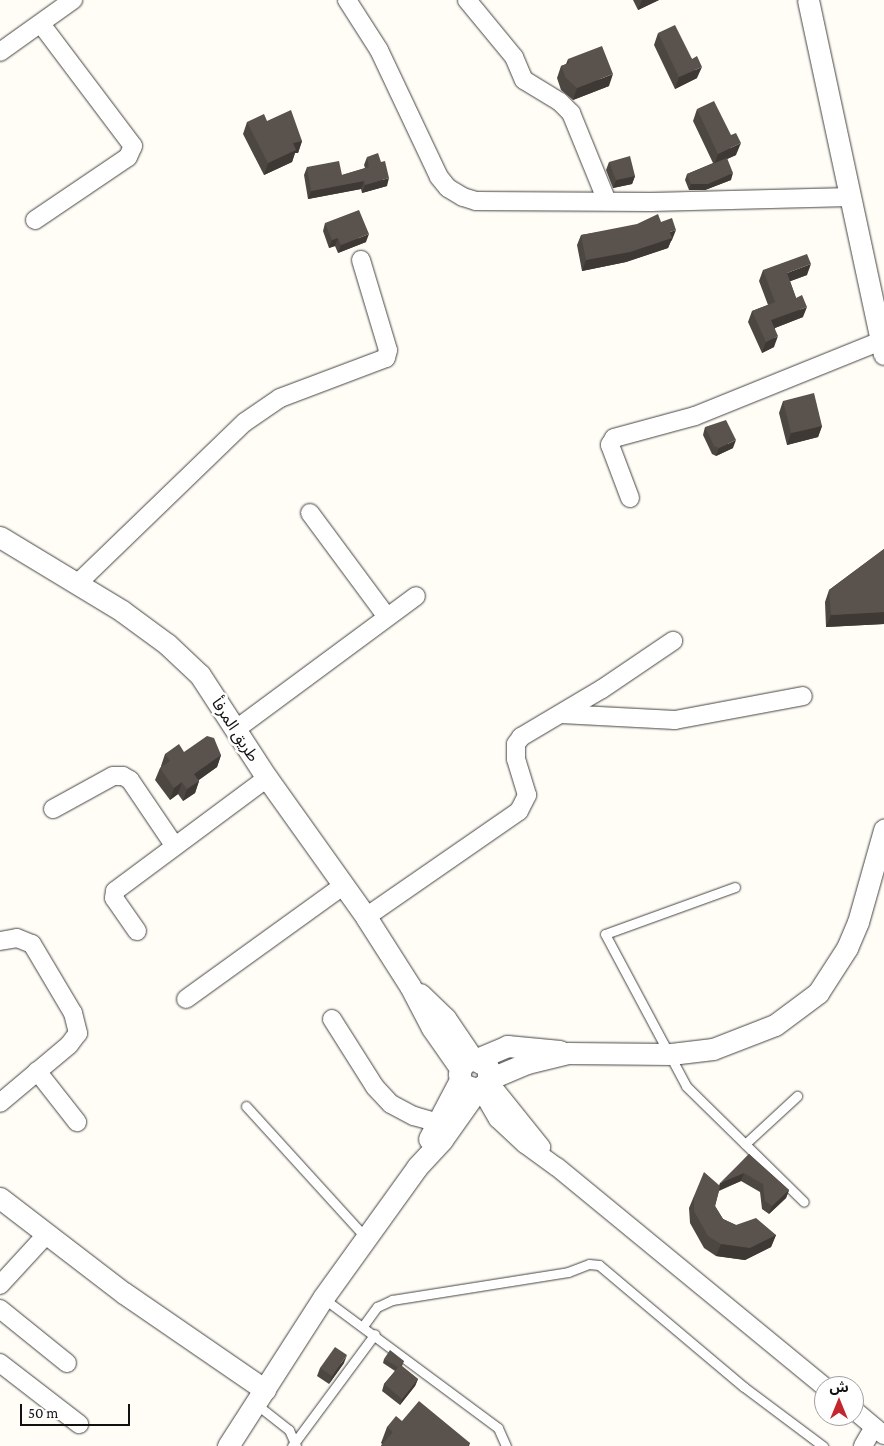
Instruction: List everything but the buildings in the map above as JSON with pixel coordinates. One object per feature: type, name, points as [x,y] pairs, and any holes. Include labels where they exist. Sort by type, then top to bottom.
[{"type":"street","points":[[0,52],[41,24],[55,6],[74,0]]},
{"type":"street","points":[[347,0],[378,50],[439,177],[448,188],[476,201],[851,197]]},
{"type":"street","points":[[467,0],[508,49],[524,80],[560,102],[571,113],[607,201]]},
{"type":"street","points":[[630,498],[610,445],[614,438],[695,416],[883,347],[808,0]]},
{"type":"street","points":[[35,220],[128,157],[133,146],[41,24]]},
{"type":"street","points":[[77,584],[245,422],[280,398],[386,358],[388,350],[361,260]]},
{"type":"street","points":[[310,514],[387,617]]},
{"type":"street","name":"طريق المرفأ","points":[[0,537],[77,584],[168,644],[200,675],[267,778],[366,917],[410,986]]},
{"type":"street","points":[[235,730],[416,596]]},
{"type":"street","points":[[366,917],[520,811],[527,795],[516,759],[516,744],[521,737],[561,714],[673,641]]},
{"type":"street","points":[[561,714],[675,720],[803,696]]},
{"type":"street","points":[[54,809],[113,776],[123,776],[130,780],[174,845]]},
{"type":"street","points":[[137,931],[114,898],[115,891],[174,845],[267,778]]},
{"type":"street","points":[[410,986],[445,1018],[479,1038],[568,1053],[671,1054],[713,1049],[775,1025],[818,993],[833,973],[858,922],[884,830]]},
{"type":"street","points":[[186,999],[344,885]]},
{"type":"street","points":[[0,941],[17,938],[32,944],[78,1027],[76,1038],[0,1102]]},
{"type":"street","points":[[410,986],[432,1028],[476,1076]]},
{"type":"street","points":[[445,1018],[498,1119],[525,1144],[557,1167],[814,1378]]},
{"type":"street","points":[[332,1019],[375,1087],[391,1104],[438,1123]]},
{"type":"street","points":[[417,1168],[438,1123],[496,1048],[518,1046]]},
{"type":"street","points":[[228,1446],[323,1298],[417,1168],[442,1140],[476,1076],[568,1053]]},
{"type":"street","points":[[37,1071],[77,1122]]},
{"type":"street","points":[[0,1198],[46,1235],[261,1397]]},
{"type":"street","points":[[0,1285],[46,1235]]},
{"type":"street","points":[[0,1308],[67,1363]]},
{"type":"street","points":[[0,1363],[79,1424]]},
{"type":"street","points":[[864,1418],[879,1431],[864,1445]]},
{"type":"lane","points":[[735,887],[606,934],[671,1054],[686,1086],[804,1202]]},
{"type":"lane","points":[[745,1144],[797,1096]]},
{"type":"lane","points":[[246,1106],[366,1238]]},
{"type":"lane","points":[[363,1326],[377,1307],[392,1300],[568,1272],[589,1264],[599,1266],[744,1387],[823,1446]]},
{"type":"lane","points":[[323,1298],[375,1334],[498,1428],[506,1446]]},
{"type":"lane","points":[[294,1444],[375,1334]]},
{"type":"lane","points":[[261,1397],[290,1430],[294,1444]]}]
